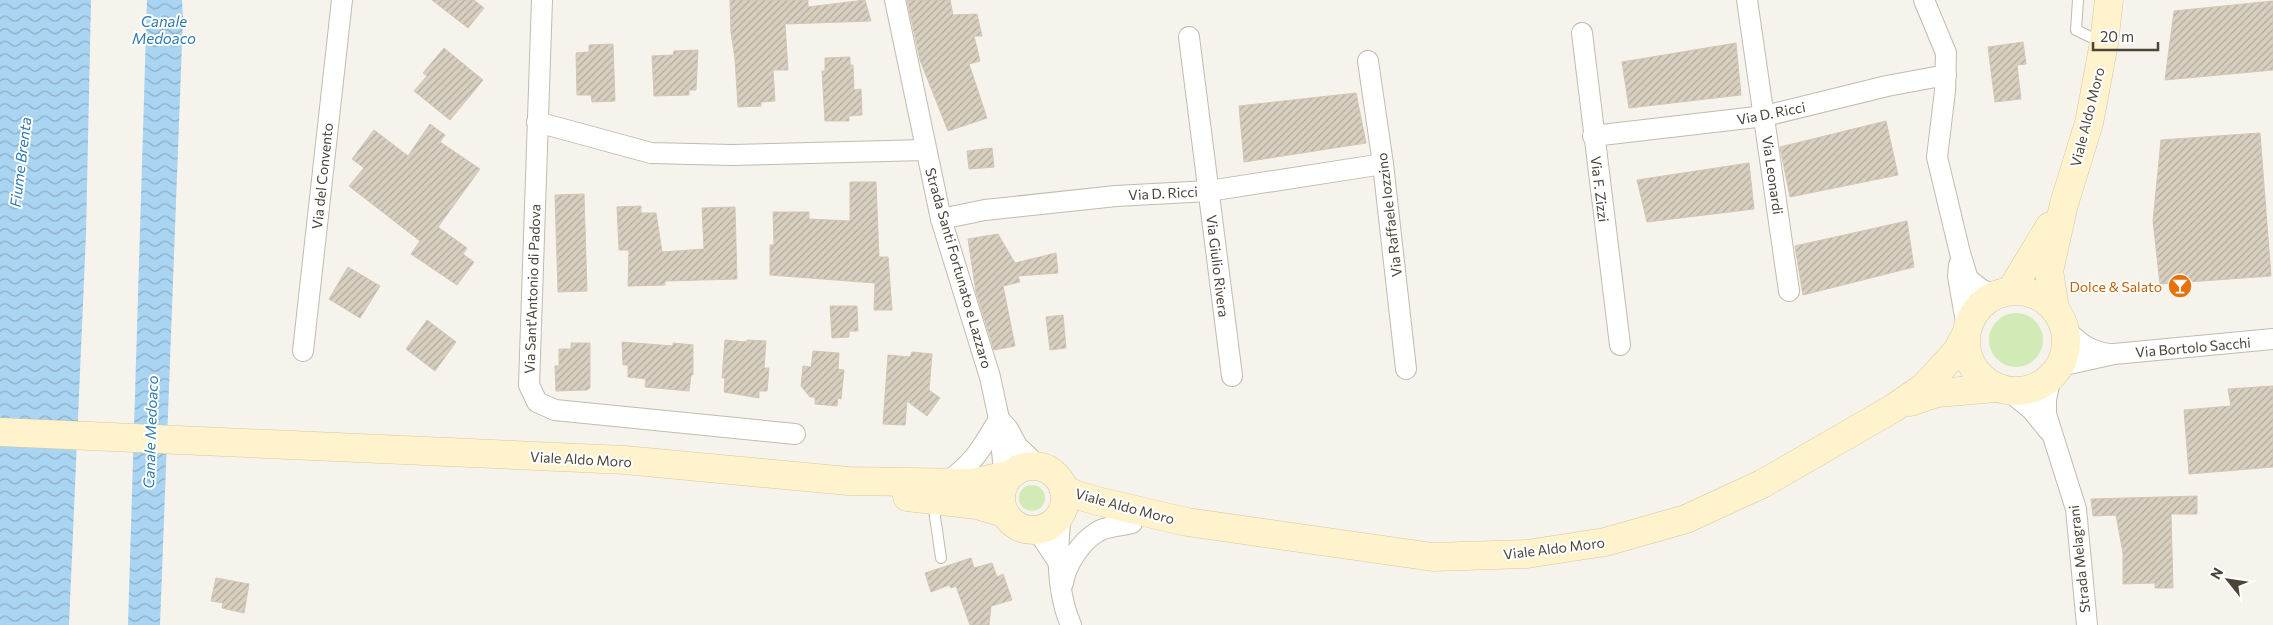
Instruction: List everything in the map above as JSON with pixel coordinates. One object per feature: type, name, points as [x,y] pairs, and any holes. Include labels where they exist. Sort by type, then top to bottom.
[{"type":"main road","name":"Viale Aldo Moro","points":[[1892,409],[1936,393],[2032,389],[2055,372],[2065,355],[2060,320],[2048,271],[2064,204],[2089,123],[2104,43],[2109,0]]},
{"type":"main road","name":"Viale Aldo Moro","points":[[1187,522],[1132,524],[1096,519],[1062,503],[1074,494],[1187,522],[1433,556],[1526,554],[1605,542],[1686,519],[1762,484],[1892,409],[1924,387],[1957,351],[1978,308],[2018,282],[2064,204]]},
{"type":"main road","points":[[2004,292],[2028,292],[2043,298],[2060,320]]},
{"type":"main road","points":[[1966,332],[1969,361],[1985,381],[2003,390]]},
{"type":"main road","name":"Viale Aldo Moro","points":[[0,432],[625,460],[939,491],[1004,513]]},
{"type":"main road","points":[[1038,467],[1024,467],[1012,474],[1005,482],[1001,492],[1001,503],[1004,513],[1018,526],[1036,530],[1051,524],[1062,503]]},
{"type":"main road","name":"Strada Santi Fortunato e Lazzaro","points":[[1038,467],[1056,476],[1062,503]]},
{"type":"main road","name":"Viale Aldo Moro","points":[[939,491],[1012,474]]},
{"type":"street","name":"Via del Convento","points":[[303,351],[342,0]]},
{"type":"street","name":"Via Sant'Antonio di Padova","points":[[542,0],[529,386],[537,402],[555,410],[795,434]]},
{"type":"street","name":"Strada Santi Fortunato e Lazzaro","points":[[895,0],[941,219],[990,377],[999,419],[1003,461],[1012,474]]},
{"type":"street","name":"Via Leonardi","points":[[1747,0],[1788,291]]},
{"type":"street","points":[[1924,0],[1946,53],[1946,75],[1937,157],[1960,253],[1968,279],[1982,290],[2004,292]]},
{"type":"street","name":"Via F. Zizzi","points":[[1582,33],[1593,136],[1620,345]]},
{"type":"street","name":"Via Giulio Rivera","points":[[1189,37],[1232,376]]},
{"type":"street","name":"Via Raffaele Iozzino","points":[[1368,61],[1383,164],[1406,369]]},
{"type":"street","name":"Via D. Ricci","points":[[1593,136],[1764,116],[1887,86],[1946,75]]},
{"type":"street","points":[[537,122],[651,153],[732,155],[925,150]]},
{"type":"street","name":"Via D. Ricci","points":[[941,219],[985,210],[1116,196],[1209,191],[1383,164]]},
{"type":"street","points":[[1960,253],[1958,276],[1966,332]]},
{"type":"street","name":"Via Bortolo Sacchi","points":[[2060,320],[2080,344],[2093,351],[2114,354]]},
{"type":"street","name":"Via Bortolo Sacchi","points":[[2055,372],[2114,354],[2273,339]]},
{"type":"street","name":"Strada Melagrani","points":[[2055,372],[2046,399],[2046,414],[2076,509],[2087,625]]},
{"type":"street","name":"Strada Melagrani","points":[[2003,390],[2032,410],[2052,436]]},
{"type":"street","points":[[939,491],[976,457],[999,419]]},
{"type":"street","name":"Strada Santi Fortunato e Lazzaro","points":[[999,419],[1008,429],[1017,446],[1038,467]]},
{"type":"street","points":[[1062,503],[1059,563],[1065,612],[1071,625]]},
{"type":"street","name":"Viale Aldo Moro","points":[[1062,590],[1065,571],[1082,545],[1098,531],[1132,524]]},
{"type":"street","points":[[1036,530],[1059,563]]},
{"type":"lane","points":[[2078,0],[2076,30],[2104,43]]},
{"type":"lane","points":[[939,491],[941,558]]},
{"type":"green space","points":[[2011,313],[2021,313],[2035,321],[2041,330],[2043,340],[2041,350],[2035,359],[2021,367],[2011,367],[2001,362],[1994,355],[1989,345],[1989,335],[1994,325],[2001,318]]},
{"type":"green space","points":[[1032,485],[1041,489],[1045,498],[1041,507],[1032,511],[1023,507],[1019,498],[1023,489]]},
{"type":"water","name":"Fiume Brenta","points":[[0,0],[91,0],[86,234],[69,625],[0,625]]},
{"type":"water","name":"Canale Medoaco","points":[[147,0],[182,0],[183,17],[160,625],[128,625]]},
{"type":"building","points":[[432,0],[474,0],[484,8],[468,28]]},
{"type":"building","points":[[730,0],[808,0],[808,7],[865,0],[871,21],[785,24],[788,70],[773,70],[775,101],[761,102],[761,106],[738,107]]},
{"type":"building","points":[[907,0],[950,0],[953,15],[977,14],[982,36],[974,36],[980,61],[969,64],[987,118],[948,131],[920,60]]},
{"type":"building","points":[[2273,1],[2273,70],[2165,80],[2174,11]]},
{"type":"building","points":[[2023,42],[2026,64],[2017,65],[2021,99],[1995,102],[1988,47]]},
{"type":"building","points":[[1736,43],[1741,95],[1629,108],[1622,62]]},
{"type":"building","points":[[613,44],[615,101],[592,102],[591,95],[577,95],[576,53],[589,52],[589,45]]},
{"type":"building","points":[[444,48],[483,80],[450,120],[414,91],[427,76],[423,73]]},
{"type":"building","points":[[698,50],[696,90],[689,90],[689,95],[654,96],[652,56],[673,55],[674,51]]},
{"type":"building","points":[[850,57],[850,65],[853,65],[854,90],[861,89],[862,115],[849,116],[849,121],[825,121],[822,71],[825,71],[825,58]]},
{"type":"building","points":[[1356,93],[1366,143],[1244,162],[1239,106]]},
{"type":"building","points":[[1886,121],[1898,175],[1790,197],[1780,147]]},
{"type":"building","points":[[430,124],[445,135],[440,142],[480,169],[438,227],[467,248],[463,254],[474,262],[457,285],[411,254],[420,241],[349,186],[364,168],[352,159],[374,130],[408,156]]},
{"type":"building","points":[[2260,133],[2271,276],[2160,284],[2153,221],[2161,140]]},
{"type":"building","points":[[992,148],[994,167],[969,169],[967,151]]},
{"type":"building","points":[[1749,163],[1754,209],[1647,222],[1637,180]]},
{"type":"building","points":[[850,182],[876,182],[879,257],[888,257],[892,310],[874,310],[875,283],[770,275],[770,245],[774,245],[773,212],[809,212],[809,219],[850,221]]},
{"type":"building","points":[[584,194],[587,291],[558,292],[555,195]]},
{"type":"building","points":[[641,206],[641,213],[656,213],[662,252],[704,249],[702,208],[735,207],[737,279],[665,281],[665,285],[628,286],[629,250],[619,250],[617,207]]},
{"type":"building","points":[[1907,221],[1914,267],[1803,295],[1795,246]]},
{"type":"building","points":[[998,234],[1015,263],[1056,253],[1058,273],[1018,276],[1020,282],[1003,286],[1015,346],[994,350],[976,292],[968,239]]},
{"type":"building","points":[[348,267],[380,286],[360,318],[329,299]]},
{"type":"building","points":[[830,306],[857,306],[858,331],[849,331],[849,337],[832,338]]},
{"type":"building","points":[[1063,315],[1066,348],[1050,350],[1046,317]]},
{"type":"building","points":[[427,320],[456,342],[435,371],[406,349]]},
{"type":"building","points":[[725,340],[766,341],[764,368],[769,368],[767,391],[759,391],[759,398],[724,392],[725,378],[722,378]]},
{"type":"building","points":[[622,342],[673,346],[673,343],[693,345],[693,375],[691,375],[689,391],[645,387],[646,379],[628,377],[628,365],[623,365]]},
{"type":"building","points":[[571,343],[590,343],[590,388],[587,390],[556,391],[555,366],[559,366],[559,349],[571,349]]},
{"type":"building","points":[[813,351],[839,353],[838,369],[844,370],[841,399],[838,398],[837,406],[815,404],[815,397],[810,397],[801,386],[803,366],[811,367]]},
{"type":"building","points":[[912,352],[932,354],[929,390],[940,398],[927,416],[907,401],[905,425],[883,424],[888,355],[910,357]]},
{"type":"building","points":[[2273,386],[2273,467],[2189,474],[2184,410],[2231,406],[2228,389]]},
{"type":"building","points":[[2197,496],[2197,514],[2171,514],[2173,588],[2155,588],[2155,583],[2123,584],[2123,553],[2116,515],[2093,516],[2091,499]]},
{"type":"building","points":[[971,558],[974,568],[992,563],[997,577],[1003,574],[1012,600],[991,606],[989,625],[970,625],[956,586],[951,588],[949,585],[931,592],[925,573]]},
{"type":"building","points":[[216,578],[249,584],[244,613],[222,608],[223,603],[211,601]]},
{"type":"place","name":"Dolce & Salato","points":[[2180,286]]}]
